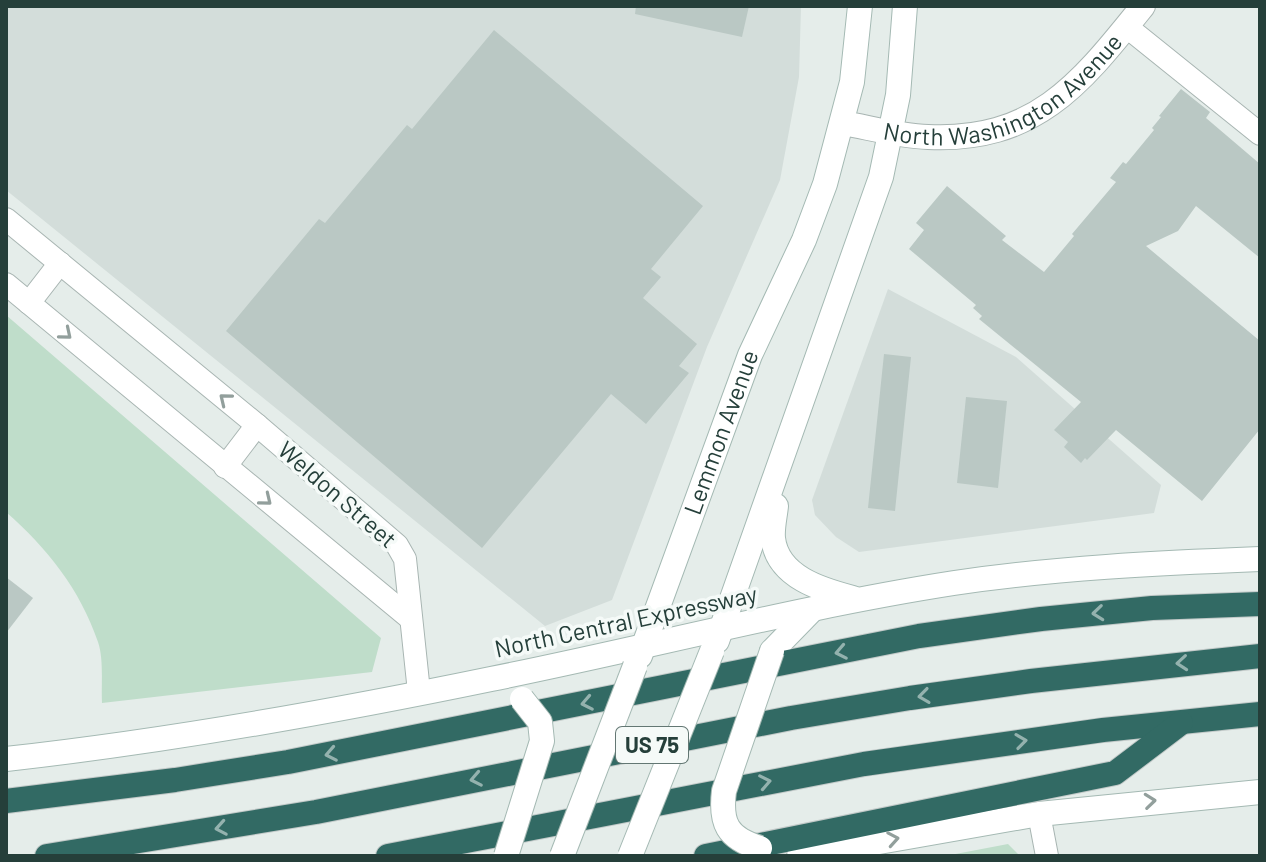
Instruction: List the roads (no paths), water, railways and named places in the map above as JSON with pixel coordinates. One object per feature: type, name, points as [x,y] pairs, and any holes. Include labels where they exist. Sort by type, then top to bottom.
[{"type":"highway","points":[[6,801],[288,762],[919,636],[1152,608],[1260,604]]},
{"type":"highway","name":"US 75","points":[[47,856],[302,814],[776,721],[895,701],[1031,681],[1260,656]]},
{"type":"highway","name":"US 75","points":[[388,856],[811,773],[983,746],[1260,714]]},
{"type":"highway","points":[[706,856],[1115,773],[1183,721]]},
{"type":"main road","name":"Lemmon Avenue","points":[[562,856],[640,656],[750,355],[804,240],[825,184],[843,123],[853,71],[860,6]]},
{"type":"main road","points":[[630,856],[717,641],[881,177],[898,95],[905,6]]},
{"type":"main road","name":"North Washington Avenue","points":[[843,123],[926,137],[962,137],[993,132],[1022,122],[1049,107],[1065,93],[1090,69],[1143,6]]},
{"type":"main road","points":[[779,468],[773,538],[778,554],[804,582],[859,600]]},
{"type":"main road","name":"North Central Expressway","points":[[6,759],[189,734],[640,656],[717,641],[811,610],[956,583],[1101,567],[1260,559]]},
{"type":"main road","points":[[811,610],[772,651],[724,791],[721,812],[725,823],[744,844],[808,854],[1039,814],[1260,792]]},
{"type":"main road","points":[[489,680],[522,699],[540,722],[542,741],[506,856]]},
{"type":"street","points":[[1127,27],[1260,134]]},
{"type":"street","name":"Weldon Street","points":[[6,219],[257,425],[397,545],[405,559],[419,692]]},
{"type":"street","points":[[29,303],[60,263]]},
{"type":"street","name":"Weldon Street","points":[[6,284],[411,619]]},
{"type":"street","name":"Weldon Street","points":[[225,467],[257,425]]},
{"type":"street","points":[[1039,814],[1047,856]]}]
